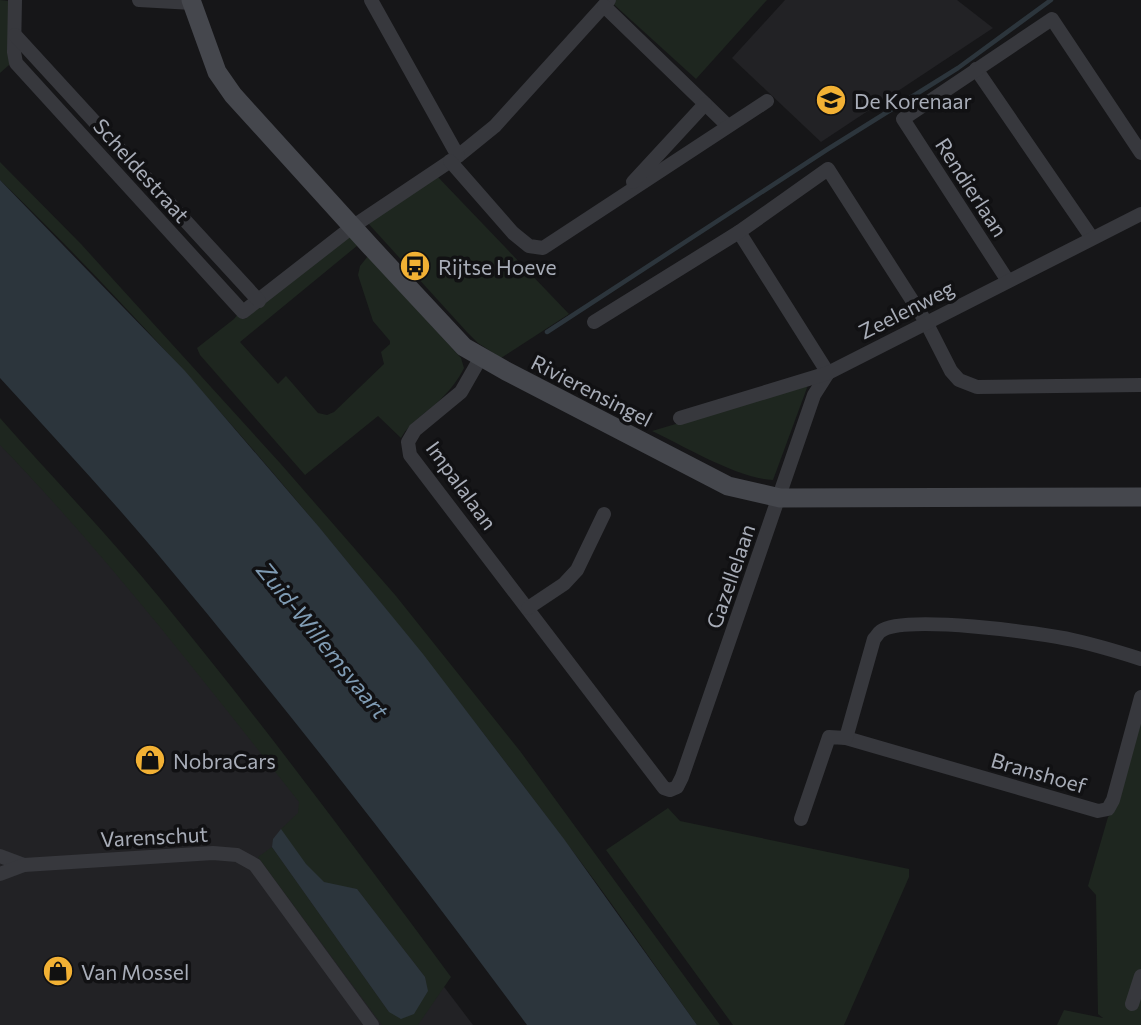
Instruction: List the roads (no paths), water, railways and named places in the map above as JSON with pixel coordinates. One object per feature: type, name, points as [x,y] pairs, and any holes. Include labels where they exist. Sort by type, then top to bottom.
[{"type":"street","name":"Scheldestraat","points":[[15,0],[16,63],[243,312],[352,227],[454,159],[495,126],[607,3]]},
{"type":"street","points":[[139,0],[192,1]]},
{"type":"street","points":[[371,0],[454,159],[513,233],[529,246],[543,248],[766,101]]},
{"type":"street","name":"Rivierensingel","points":[[192,1],[217,72],[233,95],[464,347],[481,357],[728,486],[780,498],[1141,497]]},
{"type":"street","points":[[607,3],[728,126]]},
{"type":"street","name":"Rendierlaan","points":[[1008,281],[903,119],[1052,19],[1141,153]]},
{"type":"street","points":[[976,69],[1092,238]]},
{"type":"street","points":[[617,199],[705,104]]},
{"type":"street","points":[[594,322],[739,232],[828,169],[926,322],[951,371],[959,380],[977,387],[1141,385]]},
{"type":"street","name":"Zeelenweg","points":[[680,418],[828,373],[1141,214]]},
{"type":"street","points":[[739,232],[828,373]]},
{"type":"street","name":"Impalalaan","points":[[481,357],[461,392],[415,430],[408,442],[410,455],[664,788],[670,790]]},
{"type":"street","name":"Gazellelaan","points":[[670,790],[677,787],[682,777],[814,395],[828,373]]},
{"type":"street","points":[[528,608],[564,584],[576,570],[604,514]]},
{"type":"street","points":[[801,820],[829,737],[846,737],[874,639],[881,630],[894,626],[942,623],[1073,640],[1141,659]]},
{"type":"street","name":"Branshoef","points":[[846,737],[1098,811],[1108,809],[1114,800],[1141,697]]},
{"type":"street","name":"Varenschut","points":[[0,874],[24,865],[213,853],[237,855],[255,866],[372,1025]]},
{"type":"street","name":"Varenschut","points":[[0,856],[24,865]]},
{"type":"street","points":[[1132,1004],[1141,976]]},
{"type":"water","name":"Zuid-Willemsvaart","points":[[0,180],[185,371],[319,527],[423,654],[564,839],[697,1025],[527,1025],[391,844],[251,667],[136,529],[0,378]]},
{"type":"water","points":[[281,829],[306,864],[324,882],[357,889],[425,977],[428,991],[414,1014],[401,1019],[389,1012],[272,847],[273,839]]},
{"type":"waterway","points":[[547,332],[828,149],[958,68],[1051,0]]},
{"type":"place","name":"De Korenaar","points":[[831,100]]},
{"type":"place","name":"Rijtse Hoeve","points":[[415,266]]},
{"type":"place","name":"NobraCars","points":[[150,760]]},
{"type":"place","name":"Van Mossel","points":[[58,971]]}]
